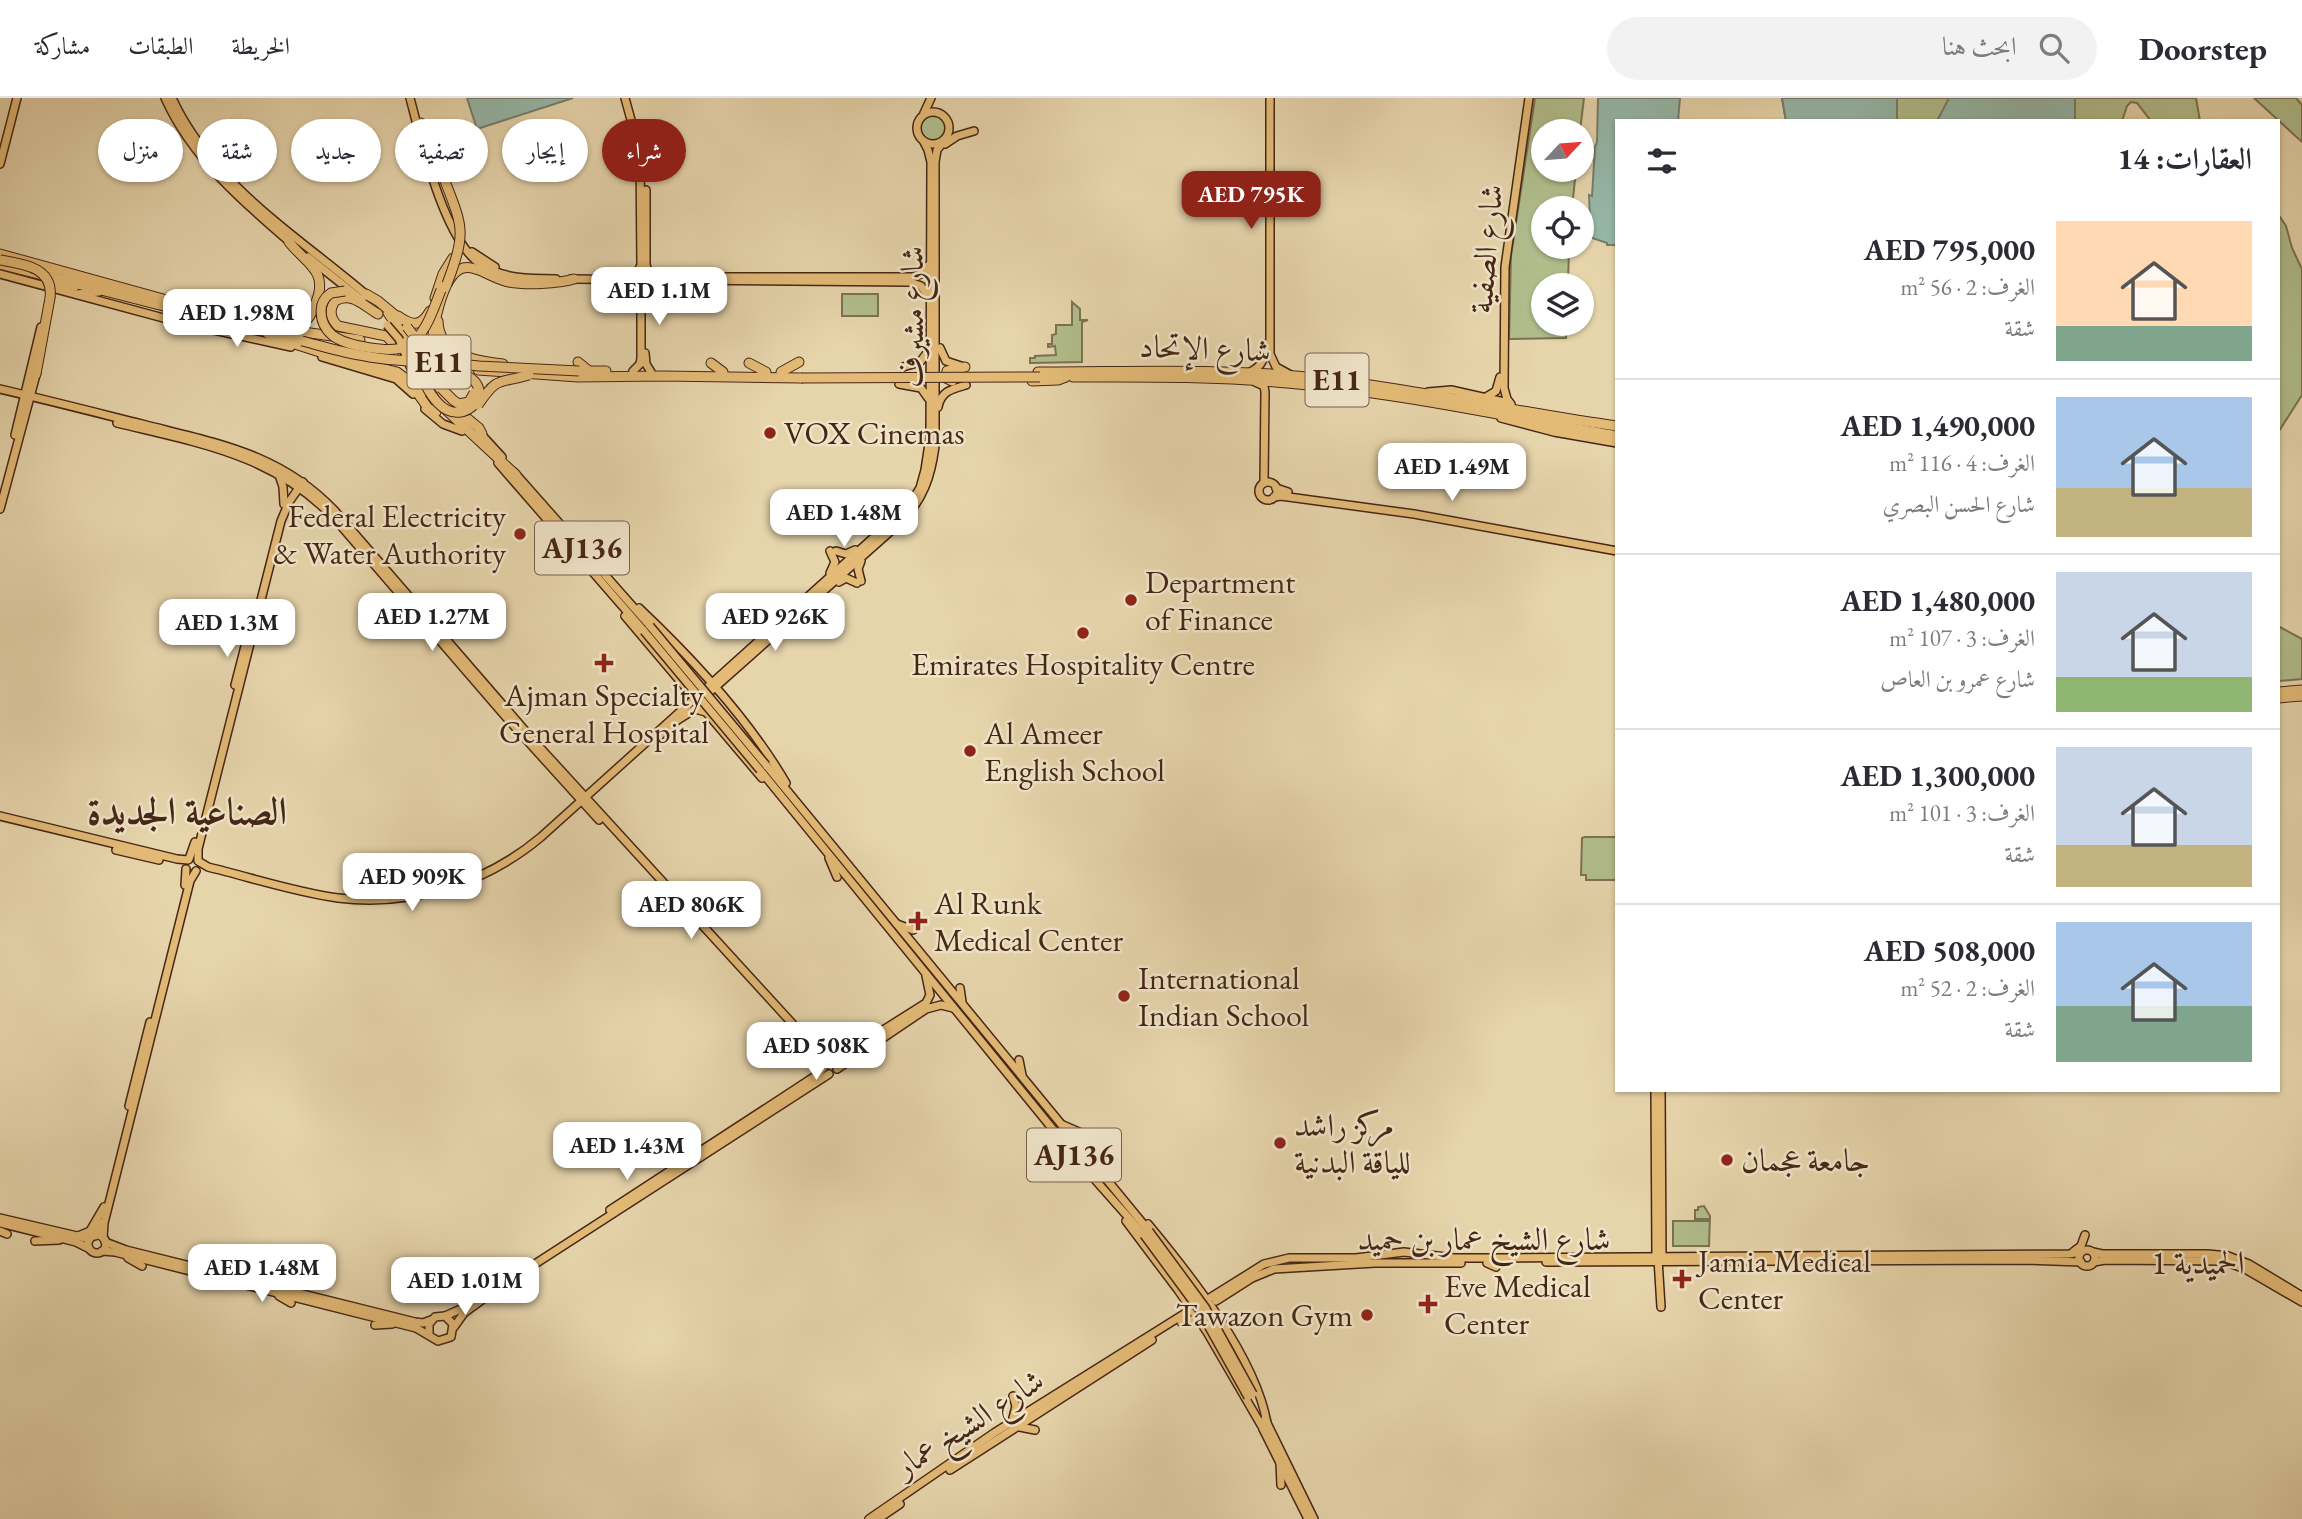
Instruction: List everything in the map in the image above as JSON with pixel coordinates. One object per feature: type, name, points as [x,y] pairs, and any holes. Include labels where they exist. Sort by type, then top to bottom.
[{"type":"highway","points":[[436,412],[428,408],[409,381],[397,372],[324,354],[273,337],[264,329],[268,326],[323,334],[392,350],[405,347],[427,324],[459,251],[462,233],[445,182]]},
{"type":"highway","points":[[454,234],[456,247],[435,323],[432,349],[441,388],[450,402],[479,428],[482,434]]},
{"type":"highway","points":[[246,322],[256,320],[296,326],[309,318],[319,292],[318,275],[289,242]]},
{"type":"highway","points":[[443,366],[470,376],[477,384],[478,398],[469,410],[454,413],[440,406],[430,394],[420,363],[382,334],[341,327],[333,321],[330,312],[335,301],[348,297],[412,324],[424,320],[453,258]]},
{"type":"highway","points":[[0,259],[24,264],[40,271],[49,284],[43,281],[36,374]]},
{"type":"highway","name":"E11","points":[[0,259],[43,281],[112,292],[246,322],[264,329]]},
{"type":"highway","points":[[496,363],[452,351],[439,332],[444,290],[458,271],[468,268],[516,283],[573,279]]},
{"type":"highway","name":"E11","points":[[43,281],[79,276],[301,339],[443,366],[529,375],[581,370],[663,376],[1039,375]]},
{"type":"highway","points":[[441,388],[459,404],[469,402],[474,392],[471,383],[465,379],[415,367],[405,359],[363,343],[338,339],[323,323],[321,309],[325,297],[334,292],[345,291],[366,299],[407,327],[420,345],[432,355],[536,366],[544,370]]},
{"type":"highway","points":[[181,297],[197,319],[229,332]]},
{"type":"highway","points":[[388,314],[410,341],[447,411],[516,475]]},
{"type":"highway","points":[[323,334],[373,335],[398,347]]},
{"type":"highway","points":[[405,359],[437,408],[448,415],[459,416],[475,409],[498,382],[529,375]]},
{"type":"highway","name":"E11","points":[[405,359],[544,370],[781,372],[802,375]]},
{"type":"highway","points":[[781,372],[799,362]]},
{"type":"highway","points":[[711,363],[723,372]]},
{"type":"highway","points":[[748,363],[766,372]]},
{"type":"highway","points":[[965,368],[949,370],[945,373],[946,378],[951,381],[1030,381],[1066,377]]},
{"type":"highway","name":"شارع الإتحاد","points":[[1039,375],[1157,370],[1251,376],[1276,382],[1407,398],[1494,414],[1599,420],[1615,430]]},
{"type":"highway","name":"شارع الإتحاد","points":[[1039,375],[1293,376],[1484,400],[1533,417],[1615,431]]},
{"type":"highway","points":[[1388,401],[1407,398]]},
{"type":"highway","points":[[1484,400],[1492,410],[1615,431]]},
{"type":"highway","points":[[2280,692],[2302,690]]},
{"type":"highway","points":[[2280,698],[2302,696]]},
{"type":"main road","points":[[0,164],[6,135],[3,134],[14,98]]},
{"type":"main road","points":[[3,145],[14,98]]},
{"type":"main road","name":"AJ136","points":[[165,98],[197,151]]},
{"type":"main road","points":[[412,98],[412,116],[454,234],[471,257],[495,272],[525,278],[910,282],[921,286],[929,298]]},
{"type":"main road","points":[[412,98],[420,119]]},
{"type":"main road","points":[[627,98],[643,142],[643,253],[646,271],[652,278]]},
{"type":"main road","points":[[933,98],[947,119],[949,129],[944,141],[934,145],[924,142],[916,130],[918,120],[933,98]]},
{"type":"main road","points":[[1267,98],[1268,358],[1280,370],[1293,376]]},
{"type":"main road","name":"شارع الصفية","points":[[1511,404],[1502,385],[1500,262],[1527,98]]},
{"type":"main road","points":[[173,100],[183,106]]},
{"type":"main road","name":"AJ136","points":[[173,100],[197,147]]},
{"type":"main road","points":[[922,116],[930,112],[942,114]]},
{"type":"main road","points":[[8,115],[6,127],[9,127]]},
{"type":"main road","points":[[936,174],[938,158],[946,143],[957,136],[974,131]]},
{"type":"main road","name":"شارع مشيرف","points":[[920,494],[927,463],[929,394],[936,347],[936,154],[944,141]]},
{"type":"main road","name":"شارع مشيرف","points":[[924,142],[930,158],[928,324]]},
{"type":"main road","name":"AJ136","points":[[224,182],[289,242],[388,314],[409,338],[420,363],[450,407],[482,434],[619,590],[893,934],[1024,1079],[1120,1195],[1143,1234]]},
{"type":"main road","name":"AJ136","points":[[232,182],[366,299]]},
{"type":"main road","points":[[440,182],[457,232],[479,258],[501,269],[523,275],[632,278],[643,296],[643,353],[640,364],[634,371]]},
{"type":"main road","points":[[256,220],[269,224],[275,237]]},
{"type":"main road","points":[[632,278],[640,267],[643,253]]},
{"type":"main road","points":[[652,278],[828,273],[840,277],[915,277],[924,272],[929,264]]},
{"type":"main road","points":[[0,273],[99,292]]},
{"type":"main road","points":[[805,281],[824,279],[828,273]]},
{"type":"main road","points":[[651,372],[639,341],[639,324],[643,296],[652,278]]},
{"type":"main road","points":[[43,281],[75,294],[182,323],[258,341],[272,341],[396,379],[407,387],[437,420],[454,430],[462,431]]},
{"type":"main road","points":[[43,281],[63,290]]},
{"type":"main road","points":[[3,488],[9,468],[7,464],[30,384],[43,281]]},
{"type":"main road","points":[[75,294],[112,292]]},
{"type":"main road","name":"AJ136","points":[[388,314],[387,325],[398,339],[421,391],[436,412],[498,463],[607,590],[649,626]]},
{"type":"main road","points":[[903,367],[925,358],[928,324]]},
{"type":"main road","points":[[928,324],[932,334],[933,374]]},
{"type":"main road","points":[[936,347],[946,360],[965,368]]},
{"type":"main road","points":[[1268,358],[1251,376],[1265,389],[1264,483],[1259,490],[1261,497],[1269,500],[1274,497],[1318,500],[1420,514],[1615,549]]},
{"type":"main road","points":[[11,394],[30,384],[36,374]]},
{"type":"main road","name":"شارع مشيرف","points":[[920,494],[933,459],[936,432],[933,374]]},
{"type":"main road","points":[[1274,497],[1274,486],[1269,476],[1269,394],[1276,382]]},
{"type":"main road","points":[[30,384],[41,402]]},
{"type":"main road","points":[[899,384],[923,390],[929,407]]},
{"type":"main road","points":[[936,432],[941,398],[949,390],[966,385]]},
{"type":"main road","points":[[1484,400],[1502,385]]},
{"type":"main road","points":[[0,391],[234,454],[255,461],[299,484],[335,519],[571,789],[830,1064]]},
{"type":"main road","points":[[929,394],[933,393],[936,432]]},
{"type":"main road","points":[[11,394],[23,411]]},
{"type":"main road","points":[[1484,400],[1511,404],[1533,417]]},
{"type":"main road","points":[[0,509],[23,411],[41,402],[234,447],[268,461],[329,505],[564,772],[576,785],[585,788],[594,786],[608,776],[822,589],[871,553]]},
{"type":"main road","points":[[1494,414],[1509,421],[1554,432],[1615,443]]},
{"type":"main road","points":[[132,1252],[107,1237],[105,1210],[131,1094],[186,880],[186,868],[199,846],[286,505],[279,474]]},
{"type":"main road","points":[[1264,483],[1282,491],[1361,501],[1615,549]]},
{"type":"main road","points":[[192,860],[276,525],[299,484]]},
{"type":"main road","points":[[822,589],[845,562],[896,527],[920,494]]},
{"type":"main road","points":[[847,571],[848,565],[920,494]]},
{"type":"main road","points":[[286,505],[298,498],[313,498]]},
{"type":"main road","points":[[896,527],[905,528]]},
{"type":"main road","points":[[587,538],[587,554]]},
{"type":"main road","points":[[815,600],[834,567],[833,551],[851,553],[867,539],[875,539]]},
{"type":"main road","points":[[822,589],[846,578],[859,582],[859,566],[871,553],[875,539]]},
{"type":"main road","points":[[650,609],[649,626],[675,643],[697,665],[712,672],[745,660],[787,627],[845,568],[845,562]]},
{"type":"main road","points":[[391,586],[396,586],[414,603]]},
{"type":"main road","points":[[607,590],[652,651],[685,686],[692,691],[706,692],[728,704],[771,758],[797,802]]},
{"type":"main road","points":[[675,643],[683,657]]},
{"type":"main road","points":[[244,667],[245,644]]},
{"type":"main road","points":[[745,660],[758,656]]},
{"type":"main road","points":[[697,665],[706,692]]},
{"type":"main road","points":[[697,665],[706,692],[709,714]]},
{"type":"main road","points":[[728,704],[724,688],[734,666]]},
{"type":"main road","points":[[675,719],[685,699],[685,686]]},
{"type":"main road","points":[[0,818],[177,859],[192,860],[208,867],[330,897],[368,900],[411,897],[461,884],[499,866],[533,844],[576,808],[587,803],[675,719],[695,709],[702,709],[799,818]]},
{"type":"main road","points":[[734,720],[745,725]]},
{"type":"main road","points":[[224,728],[227,732],[224,748]]},
{"type":"main road","name":"AJ136","points":[[763,768],[797,802],[896,923],[1001,1065],[1108,1200],[1143,1234],[1211,1317],[1266,1427]]},
{"type":"main road","points":[[564,772],[587,803],[694,923],[723,949],[830,1064]]},
{"type":"main road","points":[[0,818],[34,829],[176,863],[190,872],[207,870],[343,900],[374,902],[412,899],[457,888],[501,869],[545,839],[576,808],[587,803],[608,776]]},
{"type":"main road","points":[[571,789],[576,799],[576,808]]},
{"type":"main road","points":[[34,829],[44,830],[44,827]]},
{"type":"main road","points":[[55,834],[55,831],[64,832]]},
{"type":"main road","points":[[839,843],[844,859]]},
{"type":"main road","points":[[826,851],[837,877]]},
{"type":"main road","points":[[192,860],[199,866],[190,881],[94,1253],[102,1251],[122,1254],[330,1307],[403,1322],[421,1323],[459,1311],[480,1294],[648,1185],[779,1105],[830,1064],[918,1008]]},
{"type":"main road","points":[[896,923],[913,930]]},
{"type":"main road","points":[[878,927],[893,934]]},
{"type":"main road","points":[[854,1056],[929,1005],[930,993],[925,972]]},
{"type":"main road","points":[[905,1010],[929,1005],[960,1008],[960,988]]},
{"type":"main road","points":[[153,1013],[154,1028]]},
{"type":"main road","points":[[906,1028],[911,1019]]},
{"type":"main road","points":[[862,1044],[867,1035]]},
{"type":"main road","points":[[0,1223],[96,1241],[299,1293],[403,1322],[419,1328],[436,1341],[443,1341],[451,1337],[459,1317],[471,1307],[657,1185],[702,1152],[830,1074],[826,1072],[830,1064],[866,1053]]},
{"type":"main road","points":[[1019,1060],[1024,1079]]},
{"type":"main road","points":[[1001,1065],[1002,1077]]},
{"type":"main road","points":[[784,1090],[801,1090]]},
{"type":"main road","points":[[1655,1092],[1661,1138],[1664,1206],[1658,1233],[1650,1249],[1637,1259],[1650,1269],[1659,1281],[1667,1269],[1682,1259],[1667,1250],[1658,1233]]},
{"type":"main road","points":[[1661,1092],[1661,1138],[1653,1164],[1661,1307]]},
{"type":"main road","points":[[129,1125],[133,1097],[131,1094]]},
{"type":"main road","points":[[1022,1098],[1035,1106]]},
{"type":"main road","points":[[772,1115],[779,1105]]},
{"type":"main road","points":[[1058,1122],[1079,1132]]},
{"type":"main road","points":[[1651,1131],[1661,1138]]},
{"type":"main road","points":[[702,1152],[711,1138]]},
{"type":"main road","points":[[702,1152],[719,1150]]},
{"type":"main road","points":[[670,1164],[684,1162]]},
{"type":"main road","points":[[1082,1165],[1085,1176]]},
{"type":"main road","points":[[632,1189],[648,1185]]},
{"type":"main road","points":[[649,1196],[657,1185]]},
{"type":"main road","points":[[1120,1195],[1170,1250],[1197,1285],[1203,1306],[1200,1323]]},
{"type":"main road","points":[[1656,1202],[1659,1259]]},
{"type":"main road","points":[[35,1241],[84,1235],[90,1231],[96,1217],[105,1210]]},
{"type":"main road","points":[[606,1218],[621,1214]]},
{"type":"main road","points":[[0,1216],[70,1238]]},
{"type":"main road","points":[[1143,1234],[1184,1305],[1180,1320],[1200,1323],[1207,1332]]},
{"type":"main road","points":[[2054,1254],[2077,1249],[2087,1235],[2097,1250],[2119,1254]]},
{"type":"main road","points":[[1167,1239],[1170,1250]]},
{"type":"main road","points":[[96,1241],[102,1251]]},
{"type":"main road","points":[[1423,1248],[1433,1255]]},
{"type":"main road","points":[[550,1261],[558,1249]]},
{"type":"main road","points":[[2302,1296],[2249,1264],[2228,1256],[2119,1254],[2087,1250],[2081,1252],[2079,1257],[2087,1266],[2105,1260],[2219,1261],[2245,1269],[2302,1302]]},
{"type":"main road","points":[[1363,1258],[1375,1251]]},
{"type":"main road","name":"شارع الشيخ عمار بن حميد","points":[[1097,1369],[1203,1306],[1248,1273],[1274,1260],[1388,1260],[1404,1252],[1454,1258],[1565,1260],[1598,1265],[1614,1256]]},
{"type":"main road","name":"شارع الشيخ عمار بن حميد","points":[[1565,1260],[1581,1254],[1637,1259],[1682,1259],[1733,1265],[1813,1260],[1940,1260],[2011,1252],[2081,1252]]},
{"type":"main road","points":[[2093,1252],[2094,1262]]},
{"type":"main road","points":[[1301,1258],[1309,1253]]},
{"type":"main road","points":[[1331,1253],[1339,1259]]},
{"type":"main road","points":[[1492,1253],[1503,1258]]},
{"type":"main road","name":"شارع الشيخ عمار بن حميد","points":[[1682,1259],[1712,1255],[1897,1253],[1978,1255],[2024,1262],[2081,1262]]},
{"type":"main road","points":[[122,1254],[142,1266]]},
{"type":"main road","points":[[1614,1256],[1706,1259],[1712,1255]]},
{"type":"main road","points":[[1978,1255],[1983,1265]]},
{"type":"main road","points":[[160,1258],[178,1257]]},
{"type":"main road","name":"شارع الشيخ عمار بن حميد","points":[[1230,1288],[1270,1270],[1339,1259],[1443,1263],[1537,1260]]},
{"type":"main road","points":[[1375,1268],[1388,1260]]},
{"type":"main road","points":[[1813,1260],[1822,1266]]},
{"type":"main road","points":[[1930,1265],[1940,1260]]},
{"type":"main road","points":[[2037,1260],[2045,1265]]},
{"type":"main road","points":[[1840,1266],[1849,1261]]},
{"type":"main road","points":[[1866,1261],[1874,1266]]},
{"type":"main road","points":[[1433,1268],[1443,1263]]},
{"type":"main road","points":[[1488,1263],[1496,1267]]},
{"type":"main road","points":[[503,1280],[514,1266]]},
{"type":"main road","points":[[1238,1273],[1248,1273]]},
{"type":"main road","points":[[247,1274],[264,1284]]},
{"type":"main road","points":[[1189,1274],[1206,1290],[1230,1288]]},
{"type":"main road","points":[[207,1282],[227,1281]]},
{"type":"main road","points":[[1172,1282],[1178,1290],[1203,1306],[1222,1323]]},
{"type":"main road","points":[[1230,1288],[1219,1308],[1222,1323],[1255,1385],[1266,1427],[1308,1519]]},
{"type":"main road","points":[[299,1293],[310,1290]]},
{"type":"main road","points":[[273,1293],[291,1303]]},
{"type":"main road","points":[[468,1297],[480,1294]]},
{"type":"main road","points":[[471,1307],[480,1306]]},
{"type":"main road","points":[[1203,1306],[1200,1320],[1266,1427],[1314,1519]]},
{"type":"main road","points":[[309,1308],[330,1307]]},
{"type":"main road","points":[[385,1308],[403,1322]]},
{"type":"main road","points":[[445,1316],[454,1327]]},
{"type":"main road","points":[[429,1334],[428,1326],[432,1319]]},
{"type":"main road","name":"شارع الشيخ عمار بن حميد","points":[[946,1473],[1180,1320]]},
{"type":"main road","points":[[375,1325],[403,1322]]},
{"type":"main road","name":"شارع الشيخ عمار","points":[[869,1519],[1012,1422],[1097,1369]]},
{"type":"main road","points":[[1231,1374],[1231,1384]]},
{"type":"main road","points":[[1012,1422],[1016,1406],[1013,1396]]},
{"type":"main road","points":[[1020,1427],[1037,1429],[1041,1413]]},
{"type":"main road","points":[[1280,1462],[1280,1485]]},
{"type":"main road","name":"شارع الشيخ عمار","points":[[878,1519],[946,1473]]},
{"type":"green space","points":[[1535,98],[1584,98],[1581,119],[1532,119]]},
{"type":"green space","points":[[1782,98],[2196,98],[2200,119],[2149,119],[2137,103],[2131,102],[2123,119],[1786,119]]},
{"type":"green space","points":[[2254,98],[2296,98],[2302,105],[2302,142],[2280,119]]},
{"type":"green space","points":[[934,113],[940,114],[948,122],[948,134],[940,142],[934,143],[928,142],[920,134],[919,128],[920,122],[928,114]]},
{"type":"green space","points":[[1531,124],[1531,182],[1575,182],[1573,196],[1531,196],[1531,259],[1569,259],[1568,273],[1531,273],[1531,336],[1566,338],[1509,339],[1511,256]]},
{"type":"green space","points":[[2280,217],[2302,269],[2302,395],[2280,429]]},
{"type":"green space","points":[[842,294],[878,294],[878,316],[842,316]]},
{"type":"green space","points":[[1072,302],[1080,309],[1080,320],[1088,320],[1082,322],[1082,362],[1030,363],[1030,358],[1035,356],[1056,355],[1055,346],[1048,347],[1048,344],[1052,344],[1056,325],[1072,325]]},
{"type":"green space","points":[[2280,627],[2302,639],[2302,679],[2280,681]]},
{"type":"green space","points":[[1615,837],[1615,880],[1586,880],[1586,875],[1581,875],[1582,838]]},
{"type":"green space","points":[[1704,1206],[1710,1216],[1709,1246],[1673,1246],[1673,1221],[1708,1221],[1695,1219],[1695,1210]]},
{"type":"shaded area","points":[[467,98],[573,98],[488,125],[488,119],[474,119]]},
{"type":"shaded area","points":[[1598,98],[1680,98],[1678,119],[1615,119],[1615,245],[1607,245],[1594,238],[1592,196]]},
{"type":"shaded area","points":[[1782,98],[1897,98],[1897,119],[1786,119]]},
{"type":"shaded area","points":[[1949,98],[2075,98],[2075,119],[1938,119]]},
{"type":"place","name":"VOX Cinemas","points":[[770,433]]},
{"type":"place","name":"Federal Electricity & Water Authority","points":[[520,534]]},
{"type":"place","name":"Department of Finance","points":[[1131,600]]},
{"type":"place","name":"Emirates Hospitality Centre","points":[[1083,633]]},
{"type":"place","name":"Ajman Specialty General Hospital","points":[[604,663]]},
{"type":"place","name":"Al Ameer English School","points":[[970,751]]},
{"type":"place","name":"Al Runk Medical Center","points":[[918,921]]},
{"type":"place","name":"International Indian School","points":[[1124,996]]},
{"type":"place","name":"مركز راشد للياقة البدنية","points":[[1280,1143]]},
{"type":"place","name":"جامعة عجمان","points":[[1727,1160]]},
{"type":"place","name":"Jamia Medical Center","points":[[1682,1279]]},
{"type":"place","name":"Eve Medical Center","points":[[1428,1304]]},
{"type":"place","name":"Tawazon Gym","points":[[1367,1315]]},
{"type":"district","name":"الصناعية الجديدة","points":[[187,811]]},
{"type":"district","name":"الحميدية 1","points":[[2198,1262]]}]
